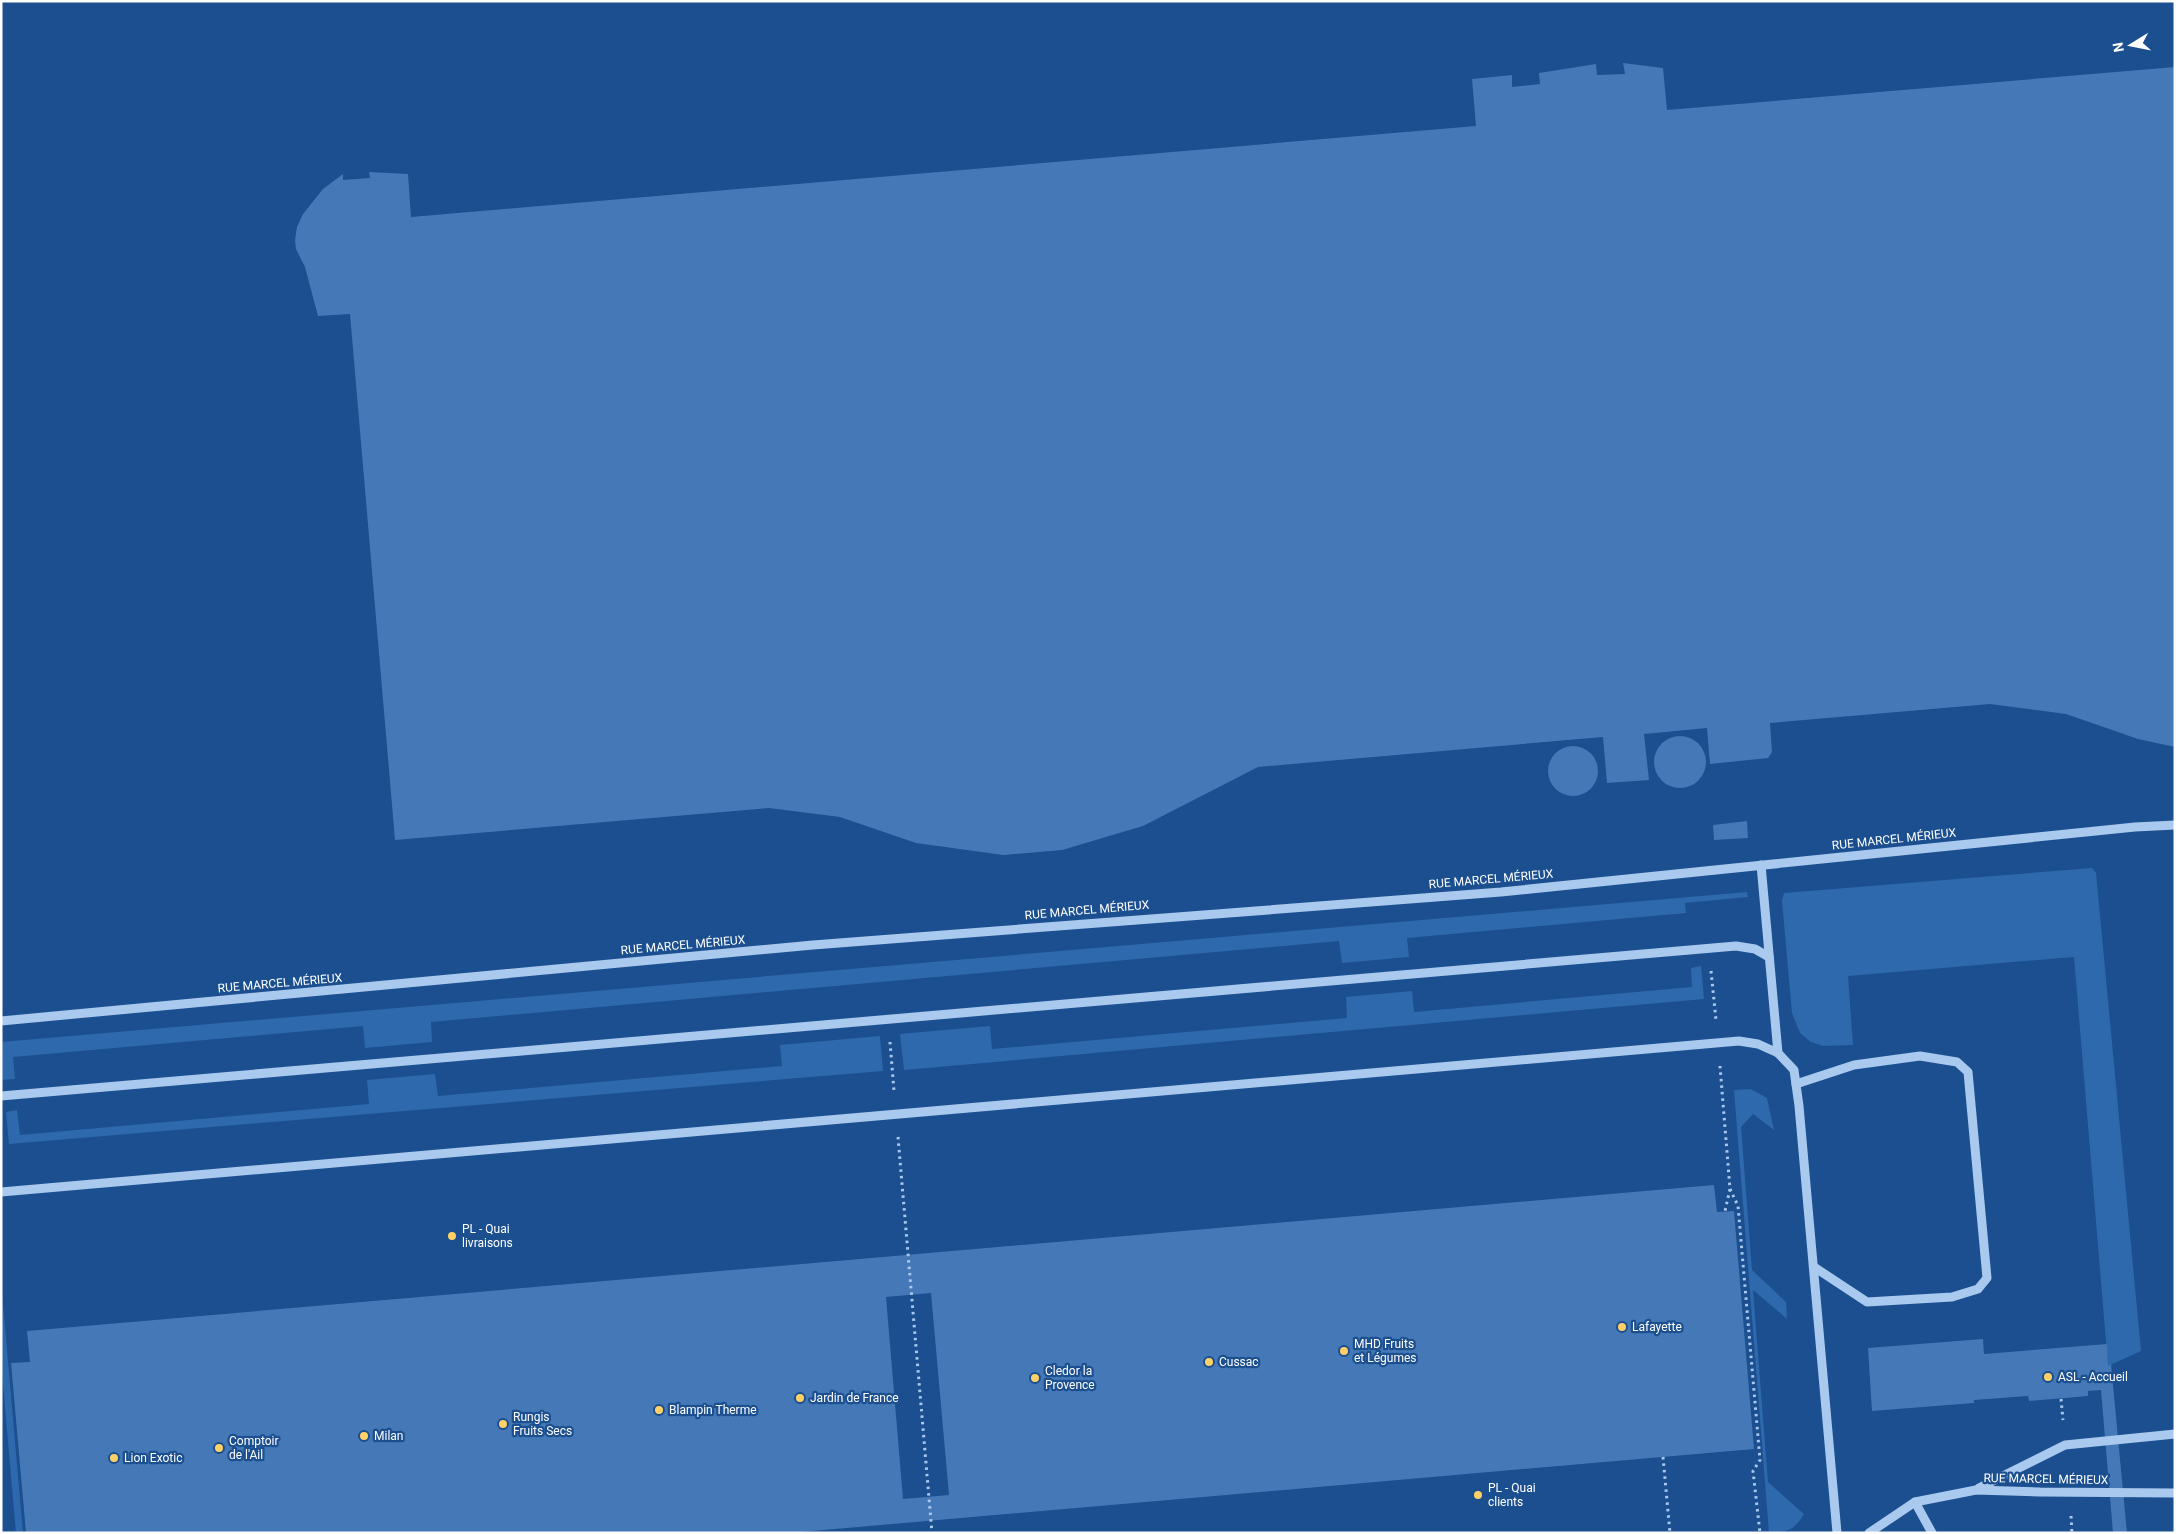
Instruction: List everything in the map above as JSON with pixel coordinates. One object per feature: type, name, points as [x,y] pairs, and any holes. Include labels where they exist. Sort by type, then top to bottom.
[{"type":"street","name":"RUE MARCEL MÉRIEUX","points":[[1,1021],[814,945],[1501,892],[2135,827],[2175,825]]},
{"type":"street","points":[[1761,865],[1778,1053]]},
{"type":"street","points":[[1,1096],[1709,948],[1736,946],[1755,949],[1769,957]]},
{"type":"street","points":[[1,1192],[1739,1041],[1758,1044],[1778,1053],[1794,1070],[1814,1266],[1837,1533]]},
{"type":"street","points":[[1796,1084],[1854,1065],[1920,1056],[1957,1062],[1968,1072],[1987,1278],[1978,1289],[1952,1297],[1867,1302],[1814,1266]]},
{"type":"street","name":"RUE MARCEL MÉRIEUX","points":[[1976,1490],[2065,1445],[2175,1434]]},
{"type":"street","name":"RUE MARCEL MÉRIEUX","points":[[1976,1490],[2175,1493]]},
{"type":"street","points":[[1869,1533],[1915,1502],[1976,1490]]},
{"type":"street","points":[[1915,1502],[1932,1533]]},
{"type":"path","points":[[1709,948],[1730,1189],[1725,1211]]},
{"type":"path","points":[[888,1019],[932,1533]]},
{"type":"path","points":[[1730,1189],[1738,1206],[1759,1441],[1760,1460],[1753,1471],[1760,1533]]},
{"type":"path","points":[[1663,1457],[1670,1533]]},
{"type":"shaded area","points":[[2092,868],[2096,873],[2141,1351],[2108,1366],[2074,957],[1848,976],[1853,1045],[1823,1046],[1811,1042],[1800,1033],[1792,1013],[1782,901],[1784,893]]},
{"type":"shaded area","points":[[1747,892],[1748,897],[1685,903],[1686,913],[1407,938],[1409,957],[1342,963],[1339,941],[431,1022],[432,1042],[365,1048],[363,1026],[13,1057],[15,1079],[1,1080],[1,1042]]},
{"type":"shaded area","points":[[1701,966],[1704,999],[904,1070],[900,1034],[990,1026],[992,1049],[1347,1018],[1346,997],[1412,991],[1414,1012],[1692,987],[1691,968]]},
{"type":"shaded area","points":[[880,1036],[883,1071],[9,1144],[6,1112],[17,1110],[20,1135],[369,1104],[367,1080],[435,1074],[438,1096],[782,1066],[780,1045]]},
{"type":"shaded area","points":[[1751,1089],[1767,1098],[1774,1130],[1753,1114],[1741,1127],[1752,1270],[1786,1302],[1787,1319],[1753,1290],[1768,1482],[1804,1514],[1791,1529],[1771,1533],[1769,1533],[1734,1090]]},
{"type":"shaded area","points":[[1,1281],[23,1533],[16,1533],[1,1361]]},
{"type":"building","points":[[1623,63],[1663,68],[1667,110],[2175,67],[2175,747],[2138,739],[2066,714],[1990,704],[1770,723],[1772,752],[1768,758],[1710,764],[1707,728],[1644,734],[1649,780],[1607,783],[1603,737],[1258,767],[1143,826],[1062,850],[1003,855],[916,843],[840,817],[769,808],[395,840],[350,314],[318,316],[305,267],[296,249],[295,240],[297,227],[303,214],[323,189],[343,174],[343,180],[370,178],[369,172],[408,174],[411,217],[1476,126],[1472,79],[1512,75],[1512,87],[1540,84],[1539,73],[1596,64],[1597,75],[1625,74]]},
{"type":"building","points":[[1680,736],[1690,738],[1698,744],[1704,752],[1706,762],[1704,772],[1698,780],[1690,786],[1680,788],[1670,786],[1662,780],[1656,772],[1654,762],[1656,752],[1662,744],[1670,738]]},
{"type":"building","points":[[1578,746],[1591,753],[1597,761],[1597,781],[1591,789],[1583,795],[1568,796],[1555,789],[1549,781],[1548,766],[1555,753],[1563,747]]},
{"type":"building","points":[[1747,821],[1748,838],[1714,840],[1713,825]]},
{"type":"building","points":[[1714,1185],[1717,1212],[1734,1211],[1754,1449],[789,1533],[26,1533],[11,1363],[30,1362],[27,1331]],"holes":[[[931,1293],[949,1495],[903,1499],[886,1297]]]},
{"type":"building","points":[[1983,1339],[1984,1354],[2107,1344],[2108,1366],[2111,1364],[2127,1533],[2113,1533],[2101,1390],[2088,1391],[2088,1396],[2029,1401],[2028,1396],[1974,1400],[1974,1403],[1872,1411],[1868,1348]]},
{"type":"place","name":"PL - Quai livraisons","points":[[452,1236]]},
{"type":"place","name":"Lafayette","points":[[1622,1327]]},
{"type":"place","name":"MHD Fruits et Légumes","points":[[1344,1351]]},
{"type":"place","name":"Cussac","points":[[1209,1362]]},
{"type":"place","name":"ASL - Accueil","points":[[2048,1377]]},
{"type":"place","name":"Cledor la Provence","points":[[1035,1378]]},
{"type":"place","name":"Jardin de France","points":[[800,1398]]},
{"type":"place","name":"Blampin Therme","points":[[659,1410]]},
{"type":"place","name":"Rungis Fruits Secs","points":[[503,1424]]},
{"type":"place","name":"Milan","points":[[364,1436]]},
{"type":"place","name":"Comptoir de l'Ail","points":[[219,1448]]},
{"type":"place","name":"Lion Exotic","points":[[114,1458]]},
{"type":"place","name":"PL - Quai clients","points":[[1478,1495]]}]
